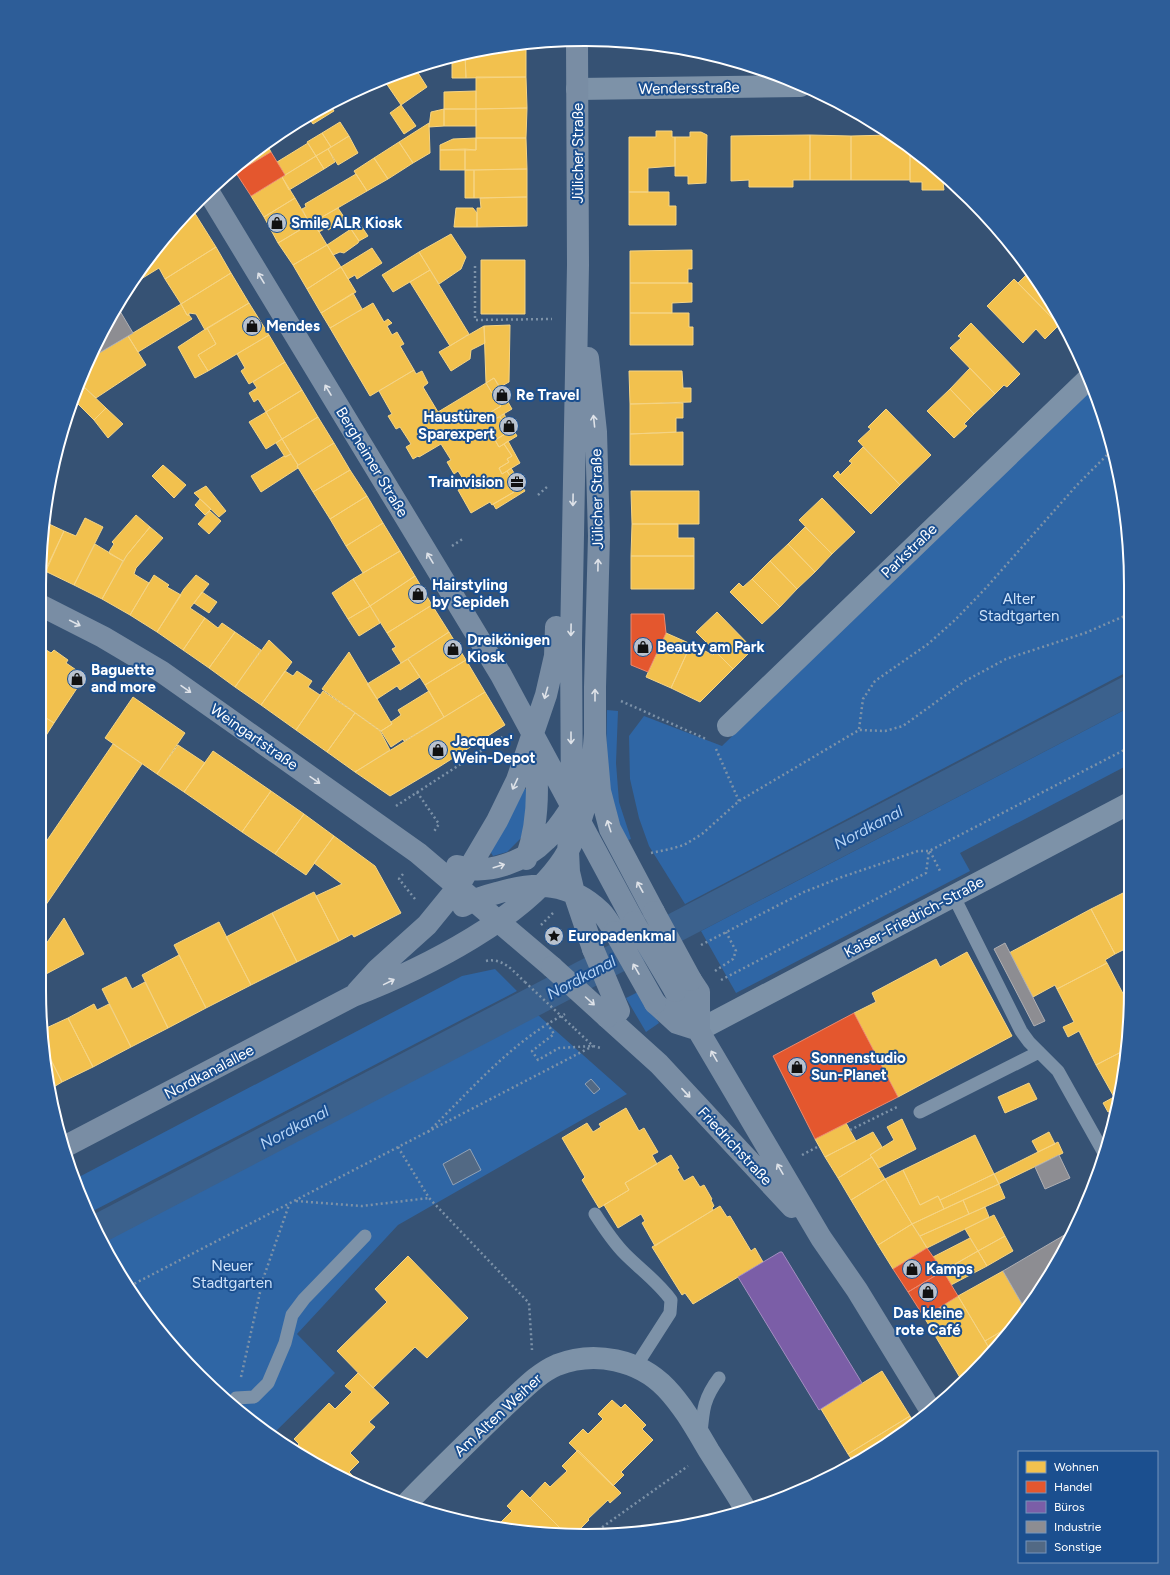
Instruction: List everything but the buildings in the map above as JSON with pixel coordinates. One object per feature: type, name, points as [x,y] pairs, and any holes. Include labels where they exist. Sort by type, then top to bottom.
[{"type":"main road","name":"Jülicher Straße","points":[[576,815],[571,658],[578,265],[577,46]]},
{"type":"main road","name":"Bergheimer Straße","points":[[212,197],[501,675],[634,922],[683,985]]},
{"type":"main road","name":"Jülicher Straße","points":[[578,265],[596,432],[599,536],[595,674],[595,734]]},
{"type":"main road","name":"Nordkanalallee","points":[[353,996],[377,970],[427,926],[466,885],[517,780],[546,695],[555,656],[558,486],[574,464]]},
{"type":"main road","name":"Weingartstraße","points":[[46,609],[103,637],[162,672],[424,845],[552,967]]},
{"type":"main road","points":[[502,919],[517,887],[528,855],[538,804],[538,773],[532,734]]},
{"type":"main road","points":[[595,734],[592,775],[576,815],[568,851],[569,872],[613,1014]]},
{"type":"main road","points":[[595,734],[600,791],[610,829],[654,912],[683,985]]},
{"type":"main road","points":[[466,885],[485,870],[499,867],[528,855],[545,842],[558,828],[576,815]]},
{"type":"main road","name":"Nordkanalallee","points":[[69,1144],[353,996],[385,984],[436,958],[502,919],[543,885],[568,851]]},
{"type":"main road","points":[[466,885],[517,887],[543,885],[574,892],[601,912],[615,932],[655,1003],[677,1023],[699,1030]]},
{"type":"main road","name":"Friedrichstraße","points":[[552,967],[613,1014],[642,1048],[724,1133],[821,1238]]},
{"type":"main road","name":"Friedrichstraße","points":[[683,985],[699,1030],[821,1238],[857,1290],[928,1406]]},
{"type":"street","name":"Wendersstraße","points":[[577,89],[789,86]]},
{"type":"street","name":"Parkstraße","points":[[728,726],[1084,383]]},
{"type":"street","name":"Kaiser-Friedrich-Straße","points":[[699,1030],[1124,806]]},
{"type":"street","name":"Am Alten Weiher","points":[[411,1499],[533,1380],[557,1365],[587,1358],[613,1359],[629,1363],[656,1379],[666,1388],[686,1412],[743,1505]]},
{"type":"lane","points":[[954,897],[1022,1031],[1029,1042],[1058,1071],[1100,1147]]},
{"type":"lane","points":[[920,1112],[1039,1052]]},
{"type":"lane","points":[[595,1214],[608,1234],[625,1254],[661,1286],[671,1300],[670,1313],[636,1366]]},
{"type":"lane","points":[[236,1398],[254,1397],[268,1383],[285,1343],[292,1314],[304,1299],[365,1236]]},
{"type":"lane","points":[[705,1444],[703,1408],[710,1390],[719,1378]]},
{"type":"path","points":[[475,266],[475,320],[577,318]]},
{"type":"path","points":[[858,730],[863,699],[875,681],[928,644],[955,620],[984,590],[1077,485],[1108,454]]},
{"type":"path","points":[[650,853],[684,845],[702,834],[739,801],[858,730],[885,731],[903,726],[966,681],[1006,658],[1085,633],[1124,616]]},
{"type":"path","points":[[621,701],[713,742],[739,801]]},
{"type":"path","points":[[395,806],[508,734]]},
{"type":"path","points":[[720,967],[734,959],[736,951],[726,932],[804,892],[842,877],[918,851],[929,851],[1124,750]]},
{"type":"path","points":[[417,792],[440,824],[424,845]]},
{"type":"path","points":[[717,982],[926,873],[929,851]]},
{"type":"path","points":[[504,963],[593,1046]]},
{"type":"path","points":[[428,1132],[515,1046],[547,1023],[554,1034],[532,1051],[538,1060],[559,1048],[593,1046]]},
{"type":"path","points":[[134,1284],[593,1046]]},
{"type":"path","points":[[850,1130],[898,1106],[920,1112]]},
{"type":"path","points":[[398,1147],[429,1198],[529,1303],[533,1380]]},
{"type":"path","points":[[296,1201],[362,1206],[429,1198]]},
{"type":"path","points":[[236,1398],[264,1279],[289,1204]]},
{"type":"path","points":[[600,1529],[705,1444]]},
{"type":"green space","name":"Alter Stadtgarten","points":[[1087,390],[1106,445],[1114,480],[1119,515],[1123,550],[1124,674],[685,904],[649,846],[639,818],[630,779],[629,736],[644,716],[722,746]]},
{"type":"green space","points":[[607,710],[618,711],[616,763],[619,802],[631,839],[623,842],[609,789],[606,758]]},
{"type":"green space","points":[[1124,710],[1124,767],[960,853],[970,871],[736,993],[701,931]]},
{"type":"green space","points":[[519,789],[526,789],[526,820],[521,838],[507,852],[493,856],[490,851]]},
{"type":"green space","points":[[495,969],[517,991],[94,1211],[80,1176],[462,976]]},
{"type":"green space","points":[[640,991],[659,1023],[646,1032],[626,998]]},
{"type":"green space","name":"Neuer Stadtgarten","points":[[538,1015],[627,1094],[398,1225],[297,1334],[335,1373],[276,1431],[257,1418],[230,1395],[204,1371],[180,1345],[157,1318],[137,1289],[118,1260],[108,1240]]},
{"type":"waterway","name":"Nordkanal","points":[[102,1227],[1124,693]]},
{"type":"place","name":"Smile ALR Kiosk","points":[[277,223]]},
{"type":"place","name":"Mendes","points":[[252,326]]},
{"type":"place","name":"Re Travel","points":[[502,395]]},
{"type":"place","name":"Haustüren Sparexpert","points":[[509,426]]},
{"type":"place","name":"Trainvision","points":[[517,482]]},
{"type":"place","name":"Hairstyling by Sepideh","points":[[418,594]]},
{"type":"place","name":"Beauty am Park","points":[[643,647]]},
{"type":"place","name":"Dreikönigen Kiosk","points":[[453,649]]},
{"type":"place","name":"Baguette and more","points":[[77,679]]},
{"type":"place","name":"Jacques' Wein-Depot","points":[[438,750]]},
{"type":"place","name":"Europadenkmal","points":[[554,936]]},
{"type":"place","name":"Sonnenstudio Sun-Planet","points":[[797,1067]]},
{"type":"place","name":"Kamps","points":[[912,1269]]},
{"type":"place","name":"Das kleine rote Café","points":[[928,1292]]}]
